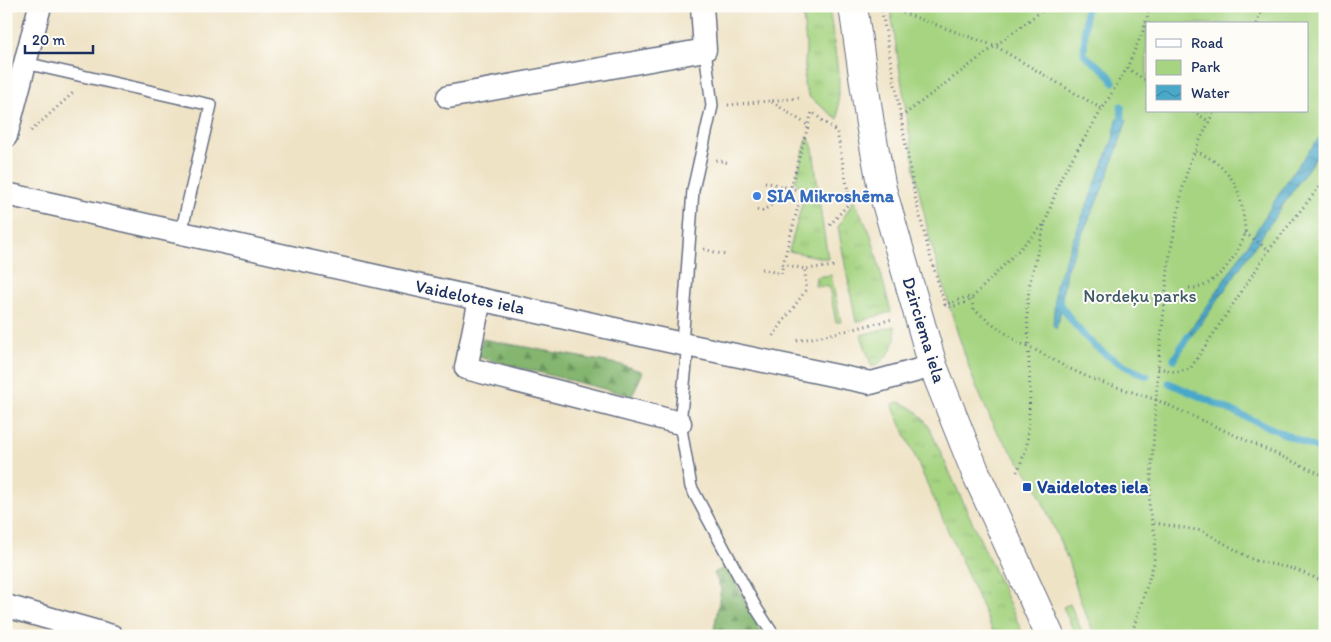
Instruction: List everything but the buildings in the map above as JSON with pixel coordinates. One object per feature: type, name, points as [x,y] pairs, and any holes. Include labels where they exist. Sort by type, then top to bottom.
[{"type":"street","points":[[17,136],[25,63],[40,6]]},
{"type":"street","points":[[448,97],[705,50],[702,6]]},
{"type":"street","name":"Dzirciema iela","points":[[853,6],[870,124],[882,189],[933,366],[975,471],[1050,636]]},
{"type":"street","name":"Vaidelotes iela","points":[[6,194],[685,344],[871,383],[933,366]]},
{"type":"street","points":[[480,299],[466,368],[680,423]]},
{"type":"street","points":[[6,606],[112,636]]},
{"type":"lane","points":[[705,50],[712,106],[693,190],[680,423],[692,487],[756,608],[774,636]]},
{"type":"lane","points":[[25,63],[211,105],[181,233]]},
{"type":"path","points":[[945,305],[915,197],[900,117],[883,6],[995,46],[1102,109]]},
{"type":"path","points":[[900,117],[1048,6]]},
{"type":"path","points":[[1017,472],[1028,447],[1030,346],[1027,306],[1030,282],[1045,223],[1061,176],[1127,68],[1143,31],[1151,6]]},
{"type":"path","points":[[1258,22],[1263,6]]},
{"type":"path","points":[[1127,68],[1146,80]]},
{"type":"path","points":[[17,136],[89,78]]},
{"type":"path","points":[[712,106],[799,98]]},
{"type":"path","points":[[770,101],[809,126]]},
{"type":"path","points":[[758,210],[762,211],[789,194],[812,112],[837,132],[850,202],[830,225]]},
{"type":"path","points":[[1194,112],[1208,121]]},
{"type":"path","points":[[1131,636],[1154,563],[1156,538],[1154,523],[1149,509],[1158,368],[1170,260],[1182,191],[1194,150],[1213,112]]},
{"type":"path","points":[[1188,288],[1199,288],[1211,282],[1225,269],[1238,249],[1245,233],[1242,200],[1235,184],[1225,170],[1212,159],[1194,150]]},
{"type":"path","points":[[1158,368],[1176,372],[1190,369],[1269,250],[1325,180]]},
{"type":"path","points":[[765,182],[826,197]]},
{"type":"path","points":[[762,269],[781,274],[802,191]]},
{"type":"path","points":[[797,341],[850,330],[945,305],[966,297],[970,298],[1045,223]]},
{"type":"path","points":[[1245,233],[1269,250]]},
{"type":"path","points":[[783,264],[805,269],[837,266]]},
{"type":"path","points":[[773,336],[806,290],[805,269]]},
{"type":"path","points":[[970,298],[974,310],[1019,343],[1030,346],[1066,368],[1092,379],[1157,400],[1325,476]]},
{"type":"path","points":[[1154,523],[1204,531],[1253,560],[1294,569],[1325,582]]},
{"type":"green space","points":[[802,6],[829,6],[839,79],[838,119],[810,98],[804,85],[806,45]]},
{"type":"green space","name":"Nordeķu parks","points":[[890,6],[1325,6],[1325,636],[1095,636],[1080,600],[1068,560],[1034,482],[995,429],[973,379],[930,240],[916,177]]},
{"type":"green space","points":[[808,136],[813,148],[818,189],[798,185],[795,182]]},
{"type":"green space","points":[[804,197],[819,201],[828,259],[789,251]]},
{"type":"green space","points":[[854,200],[871,235],[891,312],[856,322],[838,227]]},
{"type":"green space","points":[[831,275],[841,322],[836,322],[829,287],[815,286],[816,277]]},
{"type":"green space","points":[[894,326],[895,339],[891,350],[883,360],[872,367],[861,335]]},
{"type":"green space","points":[[482,339],[623,365],[643,372],[632,396],[478,357]]},
{"type":"green space","points":[[897,402],[907,405],[916,411],[929,427],[1024,636],[995,636],[892,405]]},
{"type":"green space","points":[[727,566],[763,636],[713,636],[721,589],[714,573]]},
{"type":"green space","points":[[1070,604],[1084,636],[1076,636],[1063,607]]},
{"type":"water","points":[[1117,119],[1127,120],[1107,178],[1066,271],[1056,329],[1053,325],[1056,283],[1113,139]]},
{"type":"water","points":[[1325,130],[1325,144],[1206,317],[1186,343],[1183,343],[1292,173]]},
{"type":"waterway","points":[[1086,6],[1084,54],[1104,70],[1113,82]]},
{"type":"waterway","points":[[1119,127],[1122,118],[1121,106]]},
{"type":"waterway","points":[[1058,300],[1076,326],[1096,347],[1119,363],[1147,376]]},
{"type":"waterway","points":[[1174,359],[1188,336]]},
{"type":"waterway","points":[[1169,383],[1325,452]]},
{"type":"place","name":"SIA Mikroshēma","points":[[757,196]]},
{"type":"place","name":"Vaidelotes iela","points":[[1027,487]]}]
